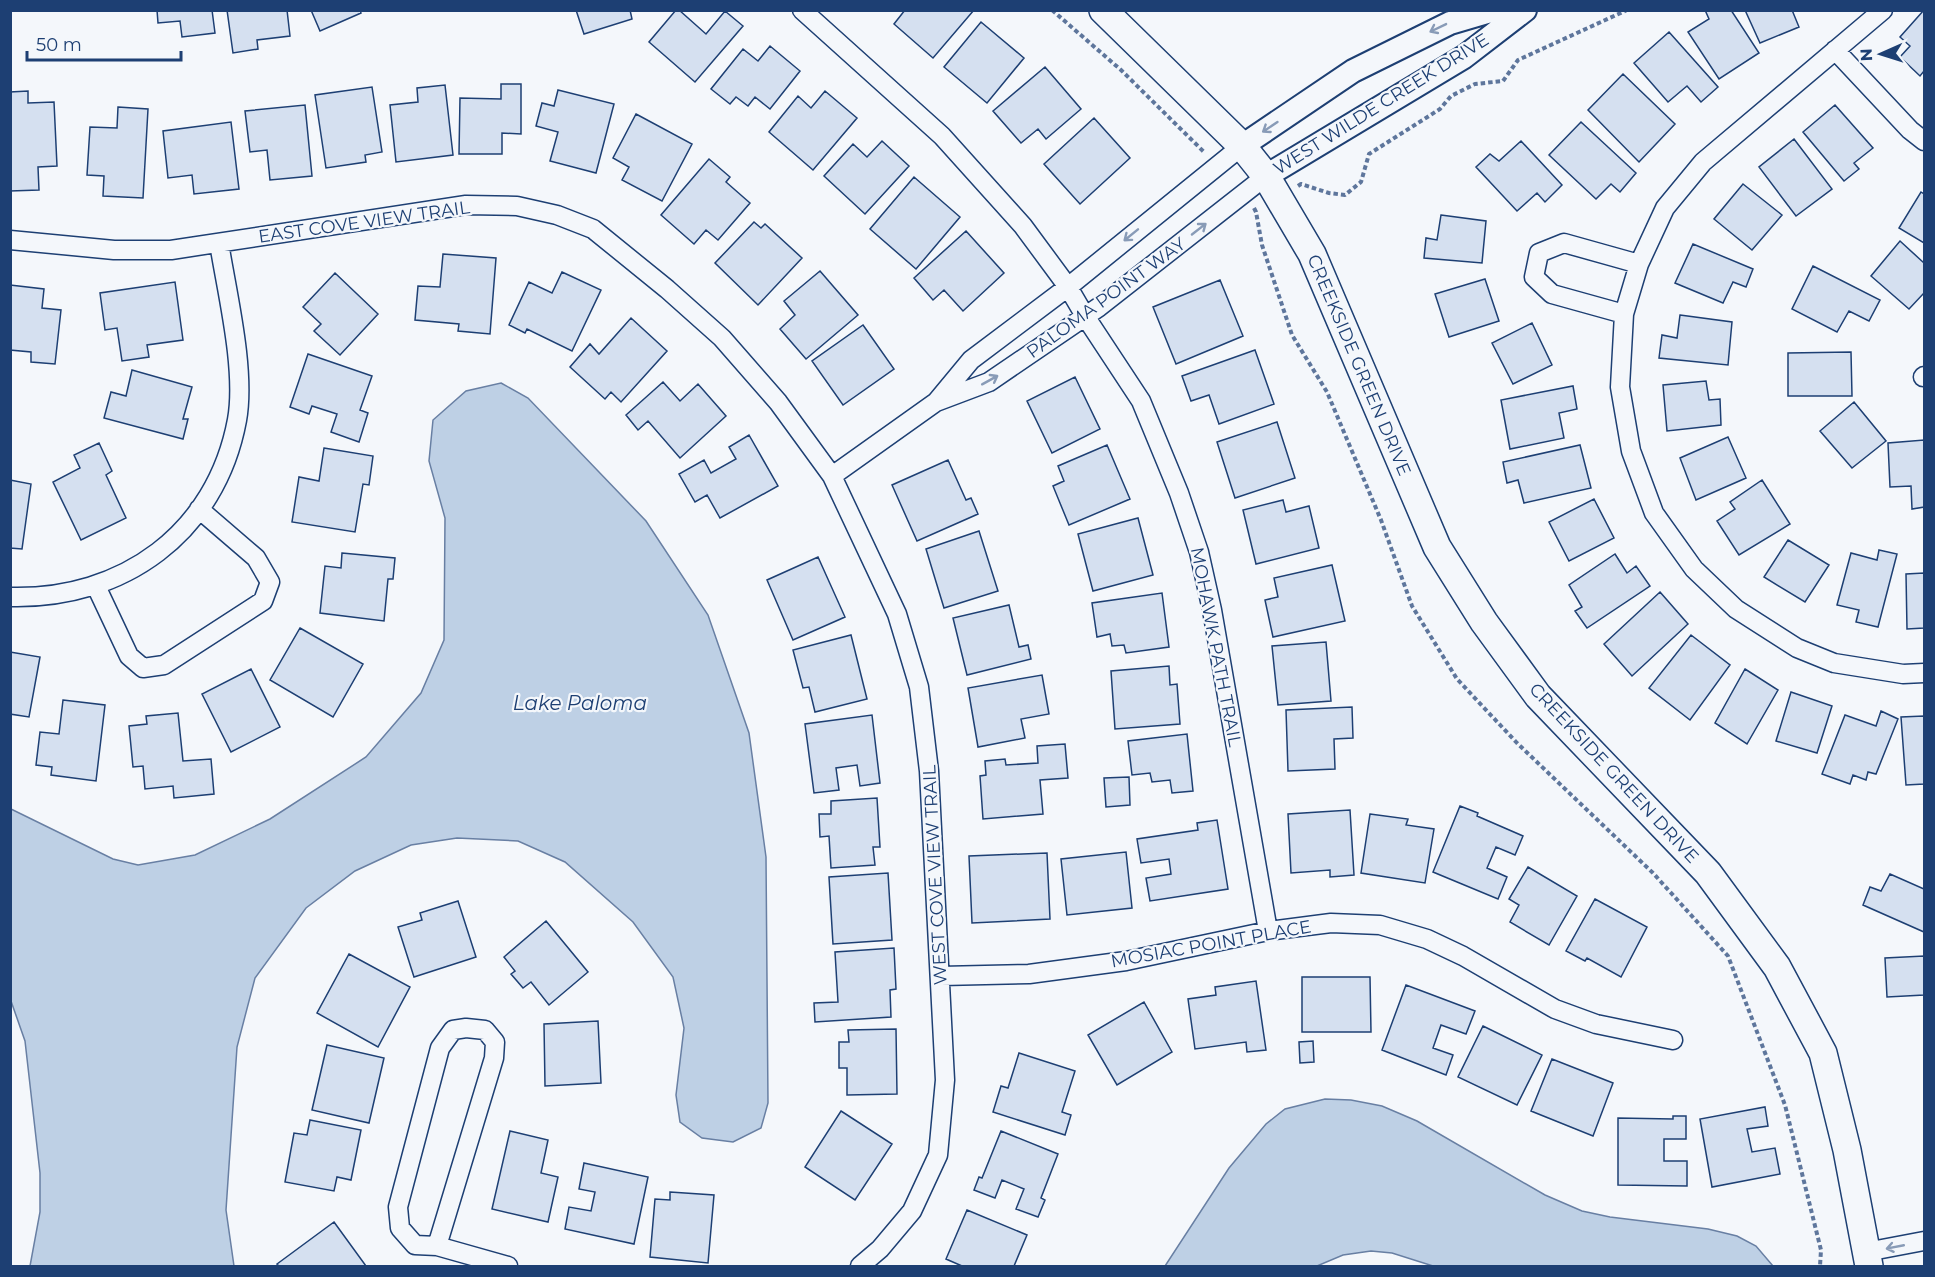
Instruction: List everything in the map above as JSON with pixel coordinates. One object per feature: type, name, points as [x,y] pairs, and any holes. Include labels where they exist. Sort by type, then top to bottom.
[{"type":"main road","name":"CREEKSIDE GREEN DRIVE","points":[[1103,10],[1242,146],[1273,187],[1312,254],[1437,547],[1484,622],[1538,696],[1708,873],[1777,967],[1823,1053],[1847,1150],[1867,1259]]},
{"type":"street","name":"MOHAWK PATH TRAIL","points":[[802,10],[942,136],[1023,226],[1068,286],[1141,401],[1179,493],[1199,552],[1212,610],[1268,931]]},
{"type":"street","name":"WEST WILDE CREEK DRIVE","points":[[1242,146],[1353,71],[1450,23],[1494,10]]},
{"type":"street","name":"WEST WILDE CREEK DRIVE","points":[[1273,187],[1464,57],[1525,10]]},
{"type":"street","points":[[1883,10],[1703,162],[1665,208],[1639,264],[1624,314],[1620,387],[1631,451],[1654,513],[1694,569],[1736,609],[1797,648],[1834,663],[1903,674],[1924,673]]},
{"type":"street","points":[[1835,50],[1910,130],[1924,141]]},
{"type":"street","name":"PALOMA POINT WAY","points":[[936,402],[971,360],[1068,286],[1242,146]]},
{"type":"street","name":"PALOMA POINT WAY","points":[[832,476],[936,402],[989,382],[1273,187]]},
{"type":"street","name":"EAST COVE VIEW TRAIL","points":[[10,240],[126,250],[171,250],[466,206],[517,206],[557,215],[593,229],[667,289],[722,338],[778,402],[832,476]]},
{"type":"street","points":[[10,597],[38,598],[96,586],[142,565],[180,534],[214,486],[227,454],[237,419],[238,387],[236,347],[219,243]]},
{"type":"street","points":[[1624,314],[1552,294],[1534,277],[1539,253],[1564,243],[1639,264]]},
{"type":"street","name":"WEST COVE VIEW TRAIL","points":[[832,476],[897,614],[919,687],[929,771],[945,1080],[938,1155],[912,1211],[880,1249],[860,1266]]},
{"type":"street","points":[[96,586],[129,656],[143,668],[164,665],[263,601],[270,582],[256,558],[199,509]]},
{"type":"street","name":"MOSIAC POINT PLACE","points":[[941,976],[1029,974],[1126,961],[1268,931],[1331,923],[1380,925],[1427,939],[1555,1009],[1596,1024],[1673,1040]]},
{"type":"street","points":[[437,1246],[494,1058],[495,1042],[485,1030],[466,1028],[453,1030],[440,1048],[398,1208],[400,1228],[415,1245],[437,1246],[508,1266]]},
{"type":"street","points":[[1867,1259],[1924,1241]]},
{"type":"path","points":[[1256,212],[1273,187],[1301,184],[1329,193],[1345,195],[1361,182],[1369,154],[1440,109],[1451,96],[1475,84],[1503,81],[1518,60],[1627,10]]},
{"type":"water","name":"Lake Paloma","points":[[501,383],[528,398],[646,521],[708,615],[749,733],[766,857],[768,1103],[761,1128],[733,1142],[702,1138],[680,1122],[676,1095],[684,1028],[673,977],[633,922],[565,862],[518,841],[457,838],[411,845],[355,871],[306,908],[255,978],[237,1047],[226,1210],[234,1266],[30,1266],[40,1212],[40,1173],[25,1041],[11,1001],[11,809],[113,859],[138,865],[195,855],[270,819],[366,757],[421,693],[444,640],[445,518],[429,461],[433,420],[466,391]]},
{"type":"water","points":[[1325,1099],[1351,1100],[1382,1106],[1417,1121],[1545,1195],[1582,1211],[1610,1217],[1708,1229],[1737,1236],[1756,1246],[1773,1266],[1433,1266],[1392,1253],[1371,1251],[1343,1255],[1317,1266],[1165,1266],[1229,1168],[1266,1124],[1285,1109]]},
{"type":"building","points":[[157,10],[212,10],[215,33],[182,37],[180,21],[158,23]]},
{"type":"building","points":[[227,10],[287,10],[290,36],[257,40],[258,49],[233,53]]},
{"type":"building","points":[[311,10],[360,10],[361,13],[320,31]]},
{"type":"building","points":[[576,10],[630,10],[632,19],[584,34]]},
{"type":"building","points":[[676,10],[679,10],[706,34],[725,11],[743,26],[695,82],[649,42]]},
{"type":"building","points":[[905,10],[974,10],[933,58],[894,24]]},
{"type":"building","points":[[1705,10],[1731,10],[1759,53],[1719,79],[1688,32],[1709,19]]},
{"type":"building","points":[[1745,10],[1792,10],[1799,27],[1760,43]]},
{"type":"building","points":[[1924,10],[1924,71],[1920,76],[1900,57],[1910,46],[1900,37]]},
{"type":"building","points":[[981,22],[1024,58],[987,103],[944,67]]},
{"type":"building","points":[[1669,32],[1718,87],[1701,102],[1687,86],[1668,102],[1634,63]]},
{"type":"building","points":[[770,46],[800,71],[770,109],[755,97],[748,106],[736,97],[730,104],[711,89],[743,49],[758,61]]},
{"type":"building","points":[[1045,67],[1081,109],[1046,139],[1038,129],[1021,143],[993,111]]},
{"type":"building","points":[[1623,74],[1675,124],[1639,162],[1588,110]]},
{"type":"building","points":[[501,84],[521,84],[521,134],[502,133],[502,154],[459,154],[460,98],[501,99]]},
{"type":"building","points":[[445,85],[453,155],[396,162],[390,105],[418,102],[417,88]]},
{"type":"building","points":[[372,87],[382,152],[365,155],[366,162],[326,168],[315,95]]},
{"type":"building","points":[[558,90],[614,104],[596,173],[550,161],[558,132],[536,126],[542,103],[554,106]]},
{"type":"building","points":[[28,91],[28,103],[54,102],[57,166],[38,167],[39,190],[10,191],[10,92]]},
{"type":"building","points":[[825,91],[857,118],[813,170],[769,132],[798,96],[811,108]]},
{"type":"building","points":[[305,105],[312,176],[270,180],[267,150],[250,152],[245,111]]},
{"type":"building","points":[[1835,105],[1873,148],[1854,163],[1859,169],[1844,181],[1803,132]]},
{"type":"building","points":[[118,107],[148,109],[143,198],[103,196],[104,176],[87,175],[90,127],[117,128]]},
{"type":"building","points":[[636,114],[692,144],[662,201],[622,180],[629,167],[613,158]]},
{"type":"building","points":[[1094,118],[1130,158],[1080,204],[1044,164]]},
{"type":"building","points":[[231,122],[239,189],[194,194],[192,175],[168,178],[163,131]]},
{"type":"building","points":[[1581,122],[1636,173],[1620,192],[1611,184],[1596,199],[1549,155]]},
{"type":"building","points":[[1794,139],[1832,189],[1796,216],[1759,167]]},
{"type":"building","points":[[882,141],[909,166],[865,214],[824,176],[853,144],[867,157]]},
{"type":"building","points":[[1521,141],[1562,185],[1545,202],[1537,193],[1517,211],[1476,167],[1490,154],[1499,161]]},
{"type":"building","points":[[709,159],[730,177],[726,182],[750,203],[718,240],[706,230],[694,244],[661,215]]},
{"type":"building","points":[[914,177],[960,217],[916,269],[870,229]]},
{"type":"building","points":[[1743,184],[1782,215],[1752,250],[1714,219]]},
{"type":"building","points":[[1921,192],[1924,194],[1924,243],[1899,228]]},
{"type":"building","points":[[1441,215],[1486,221],[1482,263],[1424,258],[1426,238],[1437,240]]},
{"type":"building","points":[[754,222],[761,228],[765,224],[802,258],[758,305],[715,263]]},
{"type":"building","points":[[966,231],[1004,273],[963,311],[944,290],[933,300],[914,278]]},
{"type":"building","points":[[1900,241],[1924,263],[1924,293],[1909,309],[1871,276]]},
{"type":"building","points":[[1693,244],[1753,269],[1746,287],[1733,282],[1723,303],[1675,283]]},
{"type":"building","points":[[443,254],[496,258],[490,334],[458,331],[459,324],[415,320],[418,286],[440,287]]},
{"type":"building","points":[[1813,266],[1880,300],[1869,321],[1849,311],[1837,332],[1792,309]]},
{"type":"building","points":[[820,271],[858,315],[806,359],[780,329],[795,315],[784,301]]},
{"type":"building","points":[[562,272],[601,290],[572,351],[527,329],[525,333],[509,325],[529,282],[552,293]]},
{"type":"building","points":[[335,273],[378,314],[340,355],[314,331],[321,324],[303,307]]},
{"type":"building","points":[[1485,279],[1499,321],[1449,337],[1435,294]]},
{"type":"building","points":[[1220,280],[1243,336],[1176,364],[1153,307]]},
{"type":"building","points":[[175,282],[183,340],[147,345],[149,357],[122,361],[117,328],[105,330],[100,293]]},
{"type":"building","points":[[10,285],[44,289],[42,308],[61,310],[55,364],[31,362],[31,352],[10,350]]},
{"type":"building","points":[[1680,315],[1732,322],[1728,365],[1659,358],[1662,335],[1677,338]]},
{"type":"building","points":[[631,318],[667,351],[621,402],[611,392],[605,399],[570,367],[590,344],[599,354]]},
{"type":"building","points":[[1532,323],[1552,365],[1513,384],[1492,343]]},
{"type":"building","points":[[863,325],[894,369],[843,405],[812,361]]},
{"type":"building","points":[[1255,350],[1274,404],[1219,424],[1209,395],[1191,401],[1182,376]]},
{"type":"building","points":[[1851,352],[1852,396],[1788,396],[1788,353]]},
{"type":"building","points":[[308,354],[372,376],[360,410],[368,413],[359,442],[331,432],[337,414],[312,406],[309,414],[290,407]]},
{"type":"building","points":[[132,370],[192,387],[183,419],[188,419],[183,439],[104,418],[111,392],[126,396]]},
{"type":"building","points":[[1075,377],[1100,429],[1052,453],[1027,401]]},
{"type":"building","points":[[1706,381],[1709,400],[1720,399],[1721,425],[1667,431],[1663,385]]},
{"type":"building","points":[[663,382],[680,401],[698,384],[726,416],[680,458],[648,421],[638,430],[626,415]]},
{"type":"building","points":[[1573,386],[1577,409],[1559,413],[1564,438],[1510,449],[1501,400]]},
{"type":"building","points":[[1854,402],[1886,441],[1852,468],[1820,431]]},
{"type":"building","points":[[1277,422],[1295,478],[1235,498],[1217,442]]},
{"type":"building","points":[[749,435],[778,486],[720,518],[707,495],[695,502],[679,474],[704,460],[711,473],[736,459],[729,447]]},
{"type":"building","points":[[1728,437],[1746,478],[1696,500],[1680,458]]},
{"type":"building","points":[[1924,440],[1924,507],[1912,509],[1911,486],[1890,487],[1888,443]]},
{"type":"building","points":[[99,443],[112,471],[106,475],[126,518],[81,540],[53,482],[80,468],[74,455]]},
{"type":"building","points":[[1107,445],[1130,499],[1069,525],[1053,486],[1064,481],[1058,466]]},
{"type":"building","points":[[1580,445],[1591,488],[1524,503],[1518,480],[1507,483],[1503,462]]},
{"type":"building","points":[[324,448],[373,456],[369,485],[363,484],[355,532],[292,522],[299,477],[319,481]]},
{"type":"building","points":[[948,460],[966,500],[971,498],[978,514],[917,541],[892,485]]},
{"type":"building","points":[[10,480],[31,484],[22,549],[10,548]]},
{"type":"building","points":[[1762,480],[1790,524],[1739,555],[1717,521],[1735,509],[1730,502]]},
{"type":"building","points":[[1594,499],[1614,538],[1569,561],[1549,522]]},
{"type":"building","points":[[1283,500],[1286,512],[1309,506],[1319,548],[1256,564],[1243,510]]},
{"type":"building","points":[[1138,518],[1153,575],[1093,591],[1078,534]]},
{"type":"building","points":[[979,531],[998,591],[944,608],[926,549]]},
{"type":"building","points":[[1788,540],[1829,565],[1805,602],[1764,577]]},
{"type":"building","points":[[1879,550],[1897,554],[1878,627],[1856,622],[1859,610],[1837,605],[1851,553],[1877,560]]},
{"type":"building","points":[[342,553],[395,558],[393,579],[388,579],[384,621],[320,613],[325,566],[341,568]]},
{"type":"building","points":[[1615,554],[1627,573],[1636,566],[1650,586],[1587,628],[1575,611],[1582,607],[1569,585]]},
{"type":"building","points":[[818,557],[845,617],[793,640],[767,580]]},
{"type":"building","points":[[1332,565],[1345,621],[1273,637],[1265,600],[1278,597],[1274,578]]},
{"type":"building","points":[[1924,573],[1924,628],[1907,629],[1906,574]]},
{"type":"building","points":[[1660,592],[1688,624],[1632,676],[1604,644]]},
{"type":"building","points":[[1162,593],[1169,647],[1126,653],[1124,645],[1112,646],[1110,634],[1097,637],[1092,603]]},
{"type":"building","points":[[1009,605],[1019,647],[1028,645],[1031,659],[967,675],[953,618]]},
{"type":"building","points":[[300,628],[363,664],[333,717],[270,680]]},
{"type":"building","points":[[851,635],[867,699],[815,712],[809,687],[803,688],[793,650]]},
{"type":"building","points":[[1691,635],[1730,665],[1690,720],[1649,688]]},
{"type":"building","points":[[1326,642],[1331,701],[1278,705],[1272,646]]},
{"type":"building","points":[[10,652],[40,657],[29,717],[10,714]]},
{"type":"building","points":[[1169,666],[1170,685],[1177,684],[1180,724],[1115,729],[1111,671]]},
{"type":"building","points":[[251,669],[280,727],[231,752],[202,694]]},
{"type":"building","points":[[1745,669],[1778,690],[1747,744],[1715,723]]},
{"type":"building","points":[[1042,675],[1049,714],[1021,719],[1025,738],[978,747],[968,688]]},
{"type":"building","points":[[1791,692],[1832,706],[1817,753],[1776,741]]},
{"type":"building","points":[[63,700],[105,705],[96,781],[51,775],[52,767],[36,765],[40,732],[59,734]]},
{"type":"building","points":[[1352,707],[1353,738],[1334,739],[1335,769],[1288,771],[1286,710]]},
{"type":"building","points":[[1881,711],[1898,719],[1876,774],[1868,772],[1866,780],[1853,775],[1850,784],[1822,774],[1845,715],[1876,726]]},
{"type":"building","points":[[178,713],[183,761],[211,759],[214,794],[174,798],[173,786],[145,789],[143,766],[133,767],[129,726],[147,724],[146,716]]},
{"type":"building","points":[[872,715],[880,783],[860,786],[857,765],[836,768],[839,790],[814,793],[805,724]]},
{"type":"building","points":[[1924,716],[1924,784],[1906,785],[1901,717]]},
{"type":"building","points":[[1187,734],[1193,791],[1172,793],[1170,780],[1152,782],[1150,773],[1132,775],[1128,741]]},
{"type":"building","points":[[1065,744],[1068,778],[1040,780],[1043,814],[983,819],[980,776],[986,775],[985,761],[1005,759],[1006,765],[1038,763],[1037,746]]},
{"type":"building","points":[[1129,777],[1130,805],[1106,807],[1104,778]]},
{"type":"building","points":[[877,798],[880,847],[873,847],[875,865],[831,868],[829,836],[820,837],[819,814],[831,814],[831,801]]},
{"type":"building","points":[[1460,806],[1523,836],[1515,855],[1496,847],[1487,868],[1507,877],[1498,899],[1433,872]]},
{"type":"building","points":[[1350,810],[1354,875],[1330,877],[1330,870],[1291,873],[1288,814]]},
{"type":"building","points":[[1370,814],[1408,819],[1406,825],[1434,829],[1425,883],[1361,873]]},
{"type":"building","points":[[1217,820],[1228,889],[1150,901],[1146,878],[1171,874],[1169,859],[1141,863],[1137,839],[1198,830],[1197,823]]},
{"type":"building","points":[[1126,852],[1132,908],[1067,915],[1061,859]]},
{"type":"building","points":[[1047,853],[1050,919],[972,923],[969,856]]},
{"type":"building","points":[[1528,867],[1577,896],[1549,945],[1510,922],[1519,905],[1509,899]]},
{"type":"building","points":[[888,873],[892,940],[833,944],[829,877]]},
{"type":"building","points":[[1890,874],[1924,889],[1924,932],[1863,905],[1870,887],[1881,891]]},
{"type":"building","points":[[1595,899],[1647,927],[1621,977],[1587,958],[1585,961],[1566,951]]},
{"type":"building","points":[[458,901],[476,957],[414,977],[398,927],[422,920],[420,913]]},
{"type":"building","points":[[546,921],[588,972],[549,1005],[531,982],[523,988],[511,974],[515,971],[504,957]]},
{"type":"building","points":[[894,948],[896,989],[890,990],[891,1017],[815,1022],[814,1003],[838,1002],[835,952]]},
{"type":"building","points":[[349,954],[410,987],[378,1047],[317,1013]]},
{"type":"building","points":[[1924,956],[1924,995],[1887,997],[1885,958]]},
{"type":"building","points":[[1302,977],[1370,977],[1371,1032],[1302,1032]]},
{"type":"building","points":[[1256,981],[1266,1050],[1247,1052],[1246,1042],[1195,1049],[1188,999],[1216,995],[1215,987]]},
{"type":"building","points":[[1406,985],[1475,1011],[1466,1034],[1441,1025],[1433,1048],[1453,1055],[1446,1075],[1382,1050]]},
{"type":"building","points":[[1144,1002],[1172,1052],[1117,1085],[1088,1035]]},
{"type":"building","points":[[598,1021],[601,1083],[545,1086],[544,1024]]},
{"type":"building","points":[[1483,1026],[1542,1055],[1517,1105],[1458,1077]]},
{"type":"building","points":[[896,1029],[897,1094],[847,1095],[847,1068],[839,1068],[839,1042],[849,1042],[848,1030]]},
{"type":"building","points":[[1313,1041],[1314,1062],[1300,1063],[1299,1042]]},
{"type":"building","points":[[327,1045],[384,1058],[369,1123],[312,1110]]},
{"type":"building","points":[[1019,1053],[1075,1071],[1062,1112],[1071,1115],[1065,1135],[993,1112],[1001,1086],[1008,1088]]},
{"type":"building","points":[[1552,1059],[1613,1083],[1593,1136],[1531,1111]]},
{"type":"building","points":[[1765,1107],[1768,1126],[1747,1129],[1752,1152],[1775,1148],[1780,1174],[1712,1187],[1700,1119]]},
{"type":"building","points":[[841,1111],[892,1144],[855,1200],[805,1167]]},
{"type":"building","points":[[1673,1116],[1686,1116],[1686,1139],[1664,1139],[1664,1161],[1687,1161],[1687,1186],[1618,1185],[1618,1118],[1673,1119]]},
{"type":"building","points":[[310,1120],[361,1130],[351,1180],[337,1177],[334,1191],[285,1182],[294,1133],[307,1135]]},
{"type":"building","points":[[510,1131],[548,1140],[541,1173],[558,1177],[548,1222],[492,1209]]},
{"type":"building","points":[[1001,1131],[1058,1154],[1041,1198],[1045,1200],[1038,1217],[1016,1209],[1024,1189],[1002,1180],[995,1198],[974,1190],[979,1177],[982,1178]]},
{"type":"building","points":[[584,1163],[648,1177],[634,1244],[565,1229],[569,1207],[591,1211],[595,1192],[579,1189]]},
{"type":"building","points":[[670,1192],[714,1195],[708,1263],[650,1257],[655,1199],[670,1200]]},
{"type":"building","points":[[967,1210],[1027,1235],[1014,1266],[962,1266],[946,1259]]},
{"type":"building","points":[[334,1222],[366,1266],[279,1266],[277,1264]]}]
